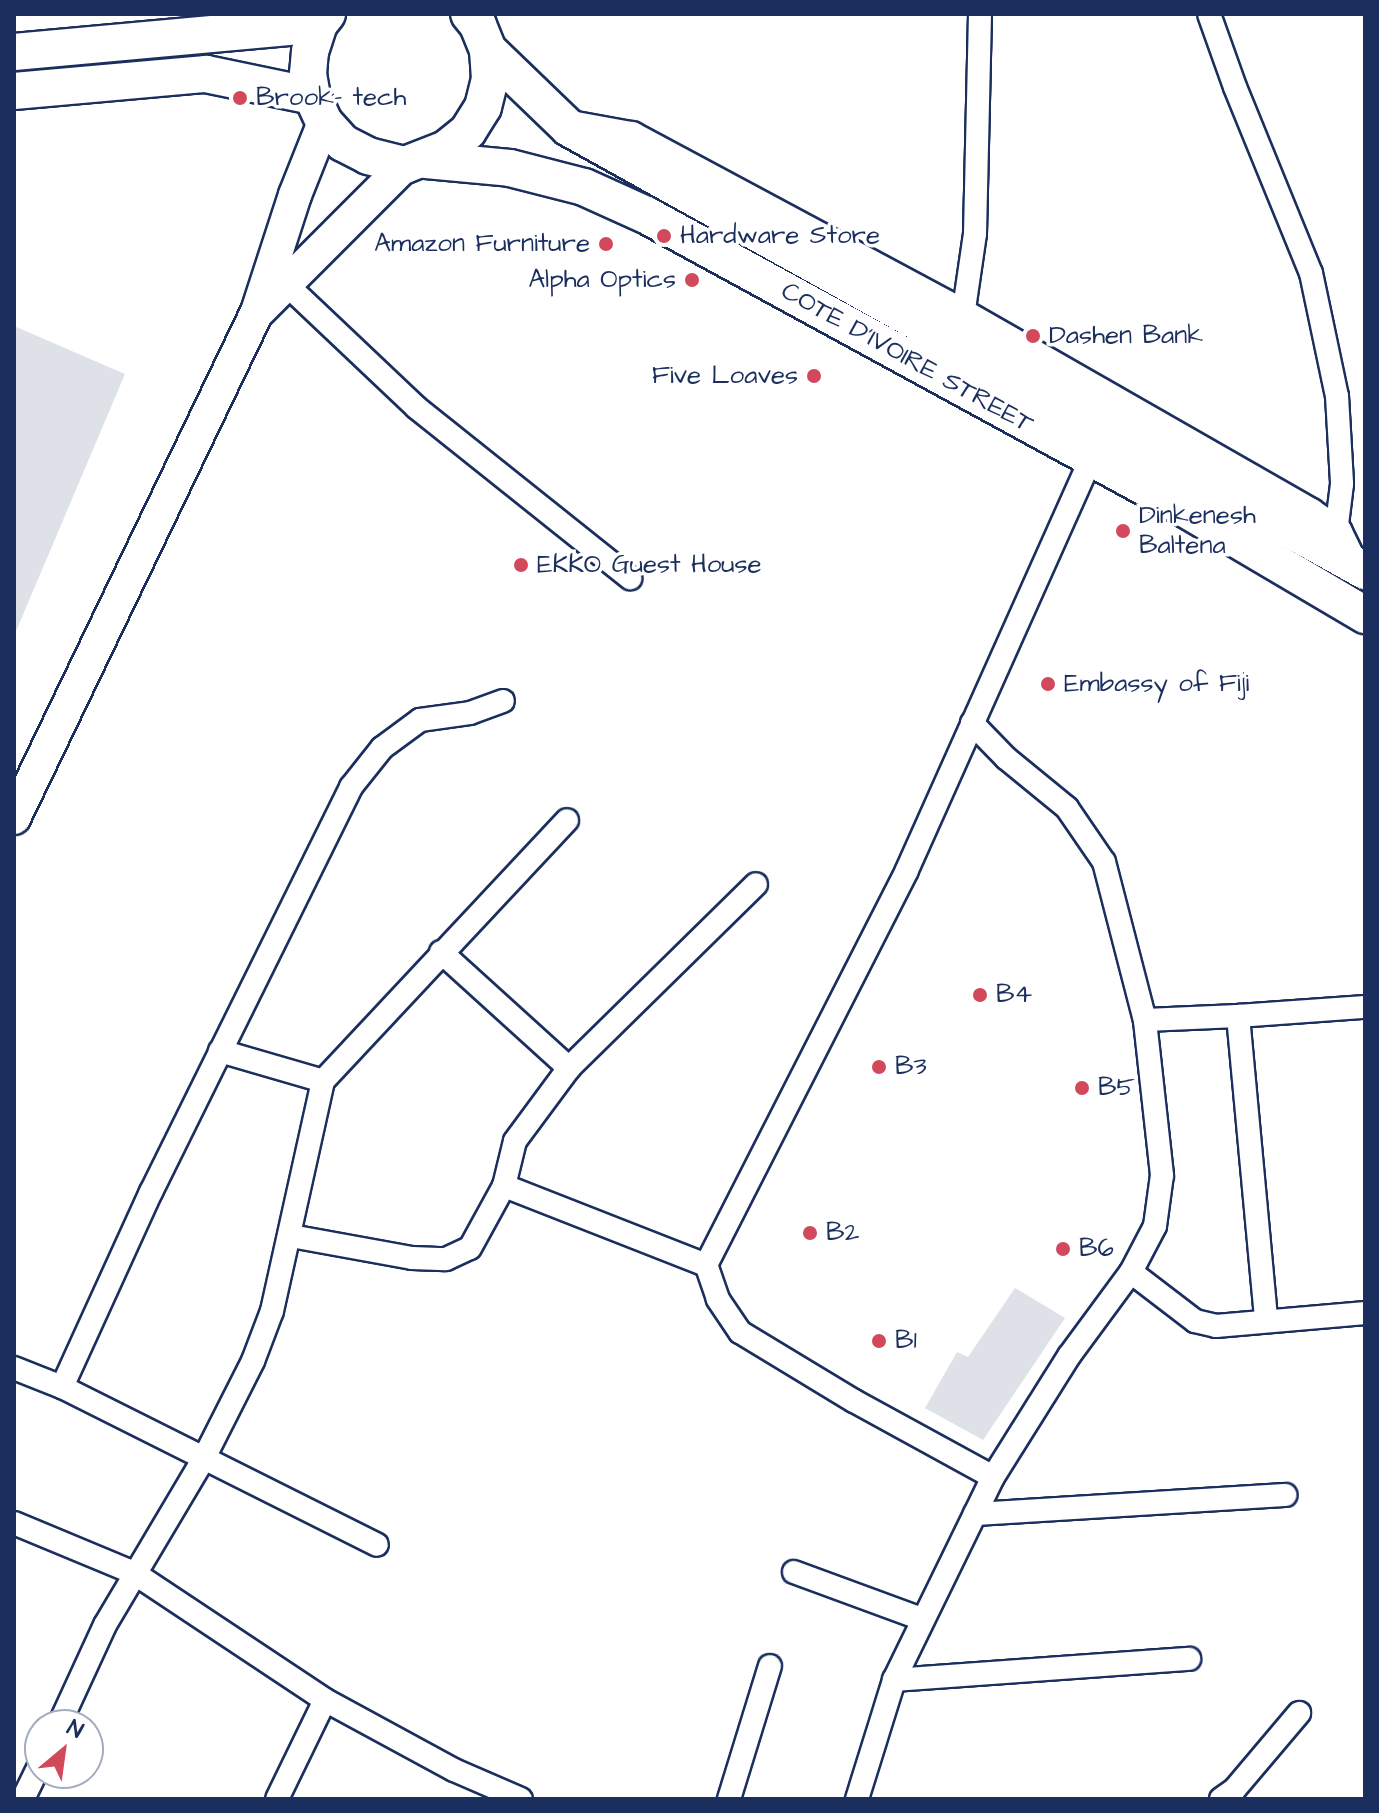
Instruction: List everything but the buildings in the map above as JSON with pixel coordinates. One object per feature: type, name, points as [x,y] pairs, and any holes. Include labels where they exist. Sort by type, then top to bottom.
[{"type":"main road","points":[[14,52],[323,19],[310,51],[308,74],[318,109],[295,195],[257,312],[14,818]]},
{"type":"main road","points":[[257,312],[416,162],[468,131],[483,107],[490,79],[479,26]]},
{"type":"main road","name":"COTE D'IVOIRE STREET","points":[[479,26],[569,128],[1350,555]]},
{"type":"main road","points":[[14,91],[206,74],[318,109]]},
{"type":"main road","name":"COTE D'IVOIRE STREET","points":[[318,109],[343,143],[368,156],[510,168],[584,187],[609,198],[1091,458],[1365,615]]},
{"type":"main road","points":[[569,128],[631,138],[963,316],[1254,480],[1350,555]]},
{"type":"street","points":[[963,316],[975,234],[980,14]]},
{"type":"street","points":[[1209,14],[1240,101],[1311,273],[1337,396],[1350,555]]},
{"type":"street","points":[[286,284],[417,408],[630,578]]},
{"type":"street","points":[[993,1477],[854,1401],[740,1332],[718,1299],[706,1265],[907,870],[1091,458]]},
{"type":"street","points":[[62,1387],[220,1051],[351,787],[382,748],[420,720],[470,713],[503,701]]},
{"type":"street","points":[[857,1799],[894,1680],[922,1619],[993,1477],[1069,1356],[1131,1272],[1155,1226],[1162,1175],[1145,1020],[1104,862],[1067,808],[1006,758],[972,723]]},
{"type":"street","points":[[66,1709],[105,1625],[204,1458],[258,1348],[272,1311],[291,1236],[323,1081],[567,820]]},
{"type":"street","points":[[291,1236],[412,1258],[446,1259],[470,1248],[504,1186],[515,1141],[569,1068],[756,884]]},
{"type":"street","points":[[441,952],[569,1068]]},
{"type":"street","points":[[1145,1020],[1365,1007]]},
{"type":"street","points":[[1238,1016],[1266,1319]]},
{"type":"street","points":[[220,1051],[323,1081]]},
{"type":"street","points":[[504,1186],[706,1265]]},
{"type":"street","points":[[1131,1272],[1195,1321],[1216,1326],[1266,1319],[1365,1313]]},
{"type":"street","points":[[14,1368],[62,1387],[377,1545]]},
{"type":"street","points":[[975,1514],[1071,1511],[1285,1495]]},
{"type":"street","points":[[14,1523],[134,1573],[325,1700],[454,1770],[521,1799]]},
{"type":"street","points":[[794,1572],[922,1619]]},
{"type":"street","points":[[894,1680],[1189,1659]]},
{"type":"street","points":[[729,1799],[770,1666]]},
{"type":"street","points":[[277,1799],[325,1700]]},
{"type":"street","points":[[1221,1799],[1234,1790],[1299,1713]]},
{"type":"shaded area","points":[[14,326],[125,374],[14,636]]},
{"type":"shaded area","points":[[1015,1288],[1065,1318],[983,1440],[925,1408],[957,1352],[968,1357]]},
{"type":"place","name":"Brook- tech","points":[[240,98]]},
{"type":"place","name":"Hardware Store","points":[[664,236]]},
{"type":"place","name":"Amazon Furniture","points":[[606,244]]},
{"type":"place","name":"Alpha Optics","points":[[692,280]]},
{"type":"place","name":"Dashen Bank","points":[[1033,336]]},
{"type":"place","name":"Five Loaves","points":[[814,376]]},
{"type":"place","name":"Dinkenesh Baltena","points":[[1123,531]]},
{"type":"place","name":"EKKO Guest House","points":[[521,565]]},
{"type":"place","name":"Embassy of Fiji","points":[[1048,684]]},
{"type":"place","name":"B4","points":[[980,995]]},
{"type":"place","name":"B3","points":[[879,1067]]},
{"type":"place","name":"B5","points":[[1082,1088]]},
{"type":"place","name":"B2","points":[[810,1233]]},
{"type":"place","name":"B6","points":[[1063,1249]]},
{"type":"place","name":"B1","points":[[879,1341]]}]
